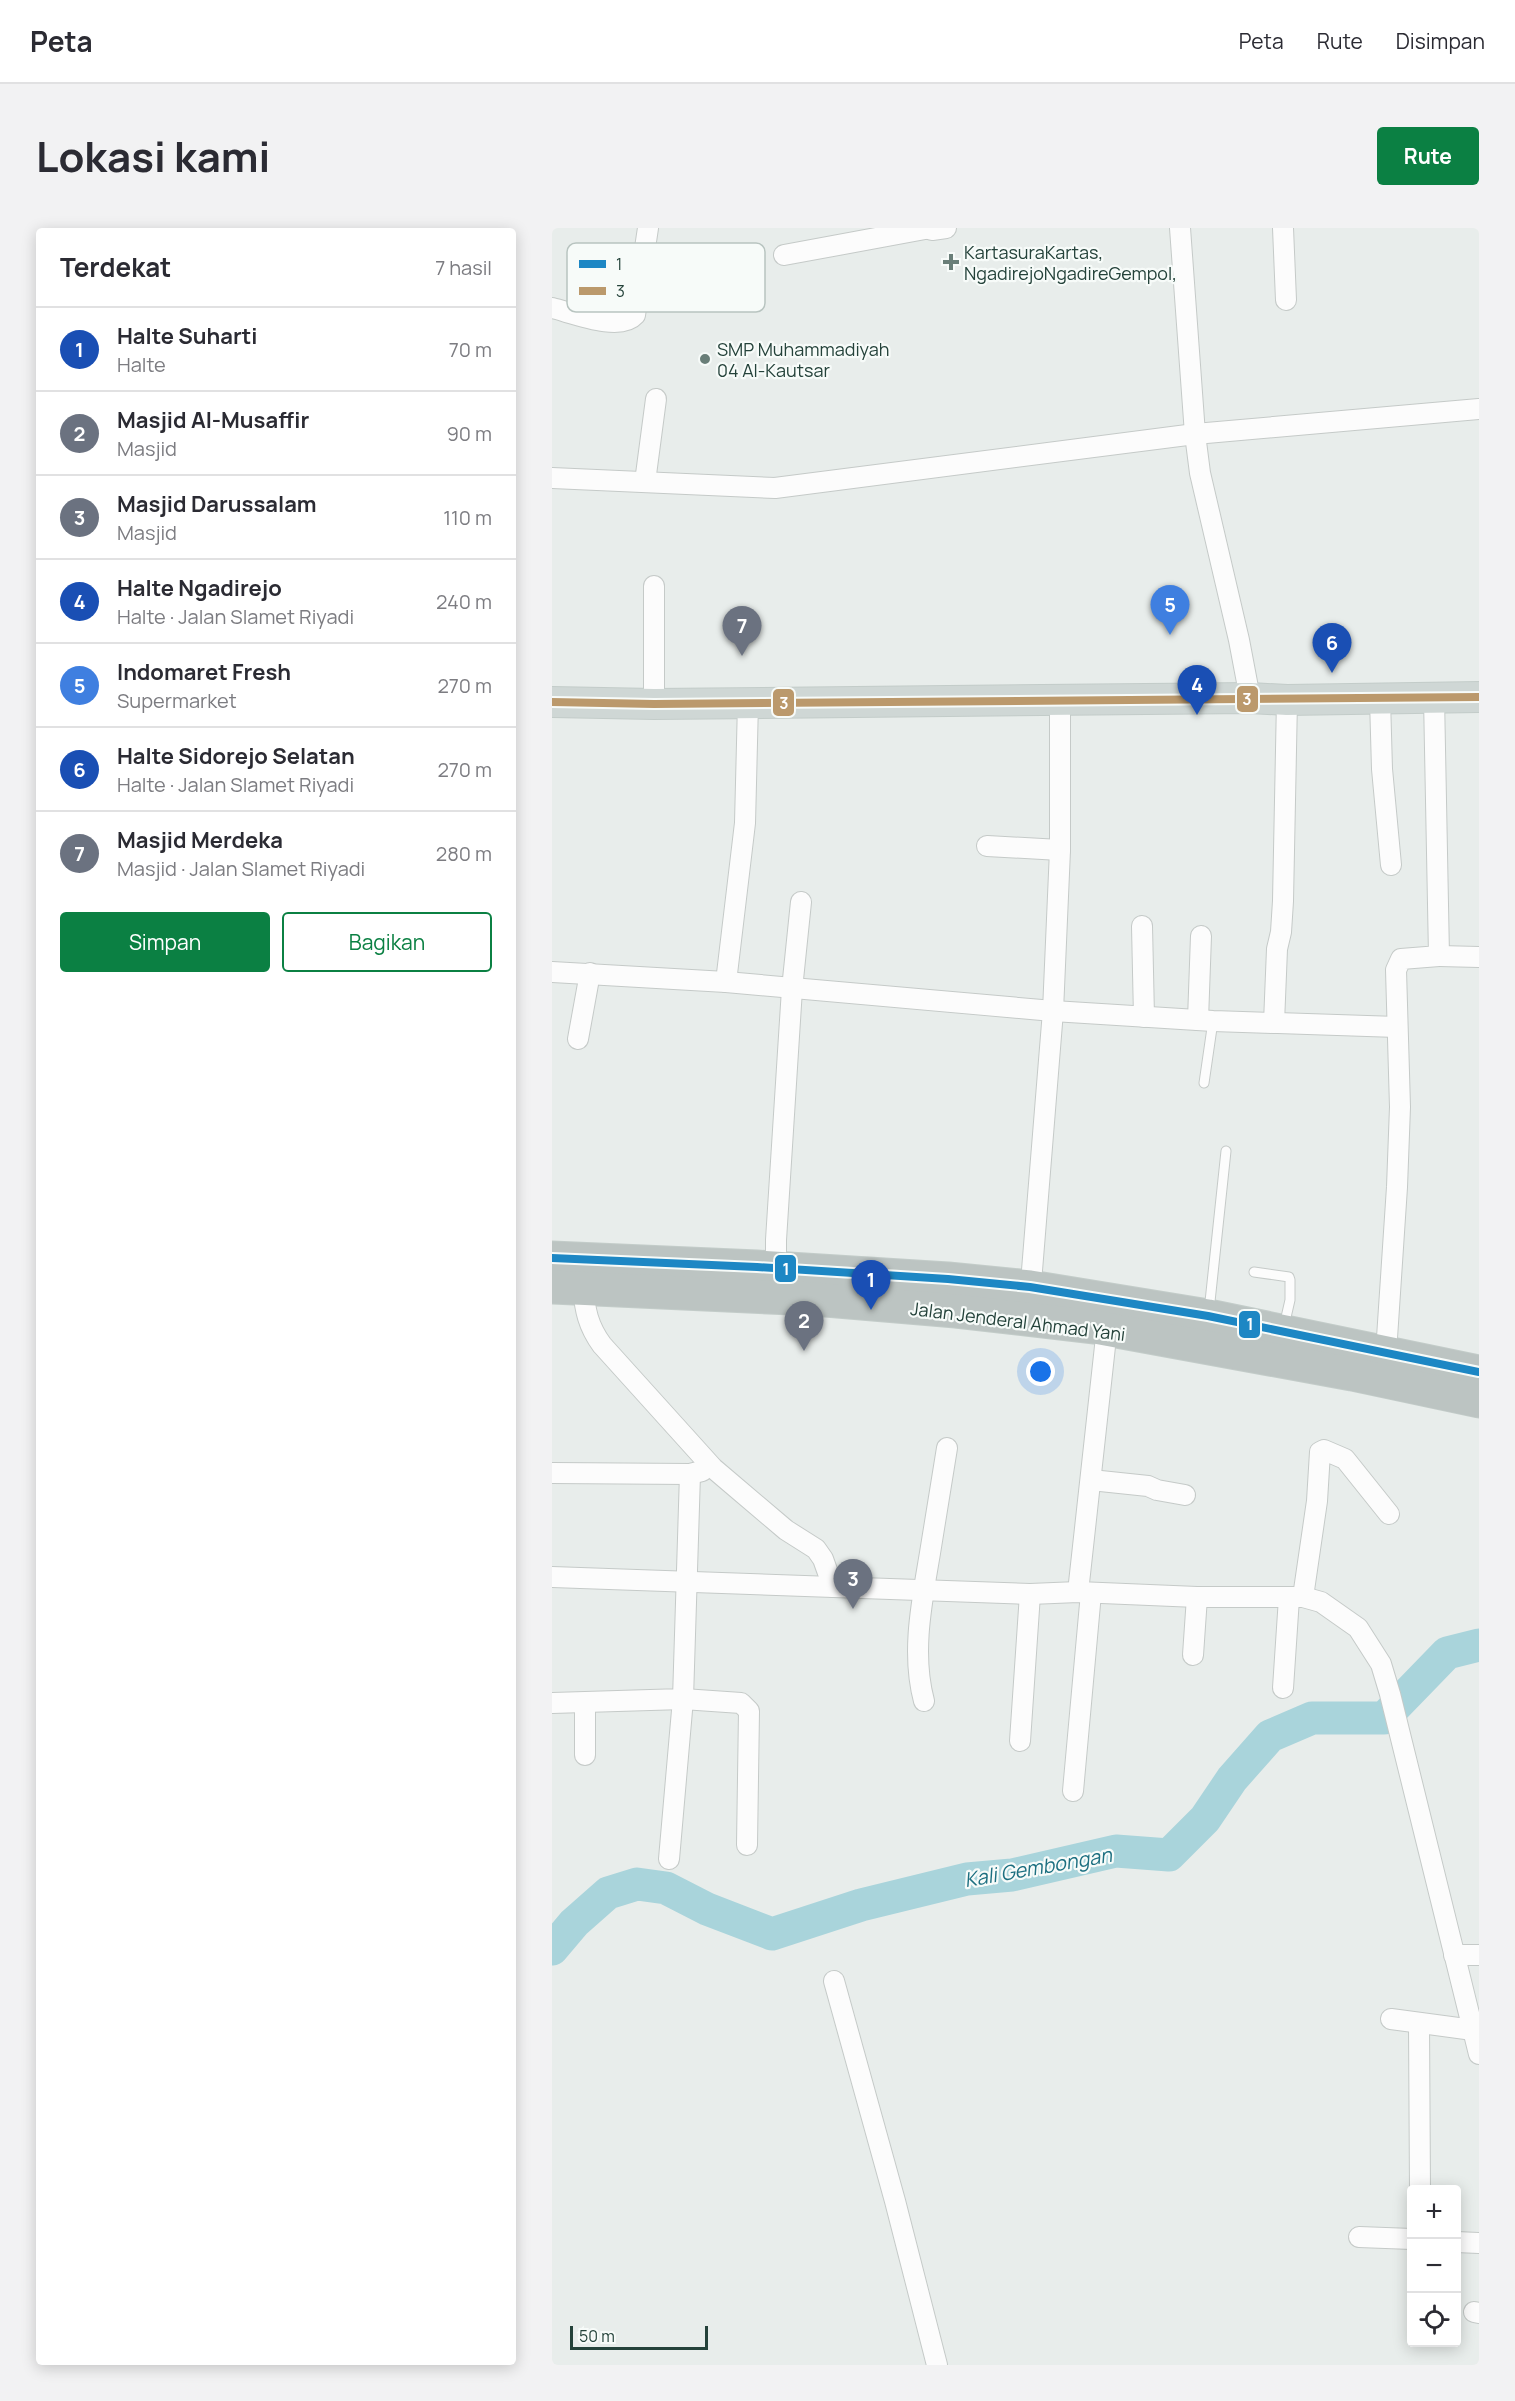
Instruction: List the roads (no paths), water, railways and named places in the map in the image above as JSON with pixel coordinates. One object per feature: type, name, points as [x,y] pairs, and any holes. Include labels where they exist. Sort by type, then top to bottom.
[{"type":"highway","name":"Jalan Jenderal Ahmad Yani","points":[[552,1258],[776,1268],[948,1279],[1030,1287],[1109,1314],[1352,1374],[1479,1401]]},
{"type":"highway","name":"Jalan Jenderal Ahmad Yani","points":[[568,1287],[814,1299],[956,1311],[1027,1321],[1109,1314],[1208,1316],[1479,1372]]},
{"type":"main road","points":[[552,702],[654,704],[1479,697]]},
{"type":"street","points":[[646,243],[648,228]]},
{"type":"street","points":[[784,255],[925,228],[932,230],[946,228]]},
{"type":"street","points":[[1180,228],[1195,434],[1200,473],[1239,640],[1250,698]]},
{"type":"street","points":[[1283,228],[1286,300]]},
{"type":"street","points":[[552,308],[567,312]]},
{"type":"street","points":[[569,312],[615,323],[630,320],[635,312]]},
{"type":"street","points":[[645,482],[656,399]]},
{"type":"street","points":[[552,478],[774,488],[1195,434],[1479,410]]},
{"type":"street","points":[[654,586],[654,704]]},
{"type":"street","points":[[1434,697],[1439,956]]},
{"type":"street","points":[[1027,1321],[1053,1011],[1060,850],[1060,699]]},
{"type":"street","points":[[1380,699],[1382,769],[1391,865]]},
{"type":"street","points":[[1274,1023],[1277,949],[1281,932],[1283,901],[1287,700]]},
{"type":"street","points":[[726,982],[745,823],[748,703]]},
{"type":"street","points":[[987,846],[1060,850]]},
{"type":"street","points":[[776,1268],[792,989],[801,902]]},
{"type":"street","points":[[1142,926],[1144,1017]]},
{"type":"street","points":[[1201,936],[1205,1021]]},
{"type":"street","points":[[1386,1353],[1398,1175],[1400,1107],[1397,963],[1406,958],[1479,957]]},
{"type":"street","points":[[552,972],[726,982],[1053,1011],[1205,1021],[1397,1027]]},
{"type":"street","points":[[578,1039],[590,973]]},
{"type":"street","points":[[568,1287],[597,1339],[713,1468],[786,1530],[816,1549],[823,1558],[833,1587]]},
{"type":"street","points":[[1074,1791],[1091,1480],[1109,1314]]},
{"type":"street","points":[[924,1701],[917,1669],[924,1589],[947,1448]]},
{"type":"street","points":[[1283,1688],[1296,1598],[1317,1501],[1320,1452],[1324,1450],[1345,1459],[1389,1514]]},
{"type":"street","points":[[552,1473],[690,1474],[713,1468]]},
{"type":"street","points":[[669,1859],[683,1699],[690,1474]]},
{"type":"street","points":[[1091,1480],[1148,1486],[1185,1495]]},
{"type":"street","points":[[552,1577],[1030,1594],[1085,1593],[1296,1598],[1321,1602],[1358,1628],[1381,1664],[1403,1740],[1479,2054]]},
{"type":"street","points":[[1020,1741],[1030,1594]]},
{"type":"street","points":[[1193,1655],[1197,1597]]},
{"type":"street","points":[[552,1703],[683,1699],[741,1703],[749,1711],[747,1845]]},
{"type":"street","points":[[585,1703],[585,1755]]},
{"type":"street","points":[[1454,1955],[1479,1955]]},
{"type":"street","points":[[834,1981],[895,2201],[937,2365]]},
{"type":"street","points":[[1391,2019],[1473,2030]]},
{"type":"street","points":[[1419,2023],[1420,2185]]},
{"type":"street","points":[[1359,2237],[1407,2239]]},
{"type":"street","points":[[1461,2242],[1479,2243]]},
{"type":"lane","points":[[1204,1083],[1205,1021]]},
{"type":"lane","points":[[1208,1316],[1226,1150]]},
{"type":"lane","points":[[1254,1272],[1289,1277],[1290,1300],[1283,1332]]},
{"type":"waterway","name":"Kali Gembongan","points":[[552,1949],[574,1923],[608,1893],[637,1884],[666,1888],[707,1909],[772,1934],[861,1905],[967,1879],[1012,1875],[1116,1851],[1169,1855],[1205,1819],[1232,1779],[1270,1736],[1312,1718],[1384,1718],[1447,1653],[1479,1645]]},
{"type":"place","name":"KartasuraKartas, NgadirejoNgadireGempol,","points":[[951,262]]},
{"type":"place","name":"SMP Muhammadiyah 04 Al-Kautsar","points":[[705,359]]},
{"type":"place","name":"Indomaret Fresh","points":[[1170,635]]},
{"type":"place","name":"Masjid Merdeka","points":[[742,656]]},
{"type":"place","name":"Halte Sidorejo Selatan","points":[[1332,673]]},
{"type":"place","name":"Halte Ngadirejo","points":[[1197,715]]},
{"type":"place","name":"Halte Suharti","points":[[871,1310]]},
{"type":"place","name":"Masjid Al-Musaffir","points":[[804,1351]]},
{"type":"place","name":"Masjid Darussalam","points":[[853,1609]]}]
